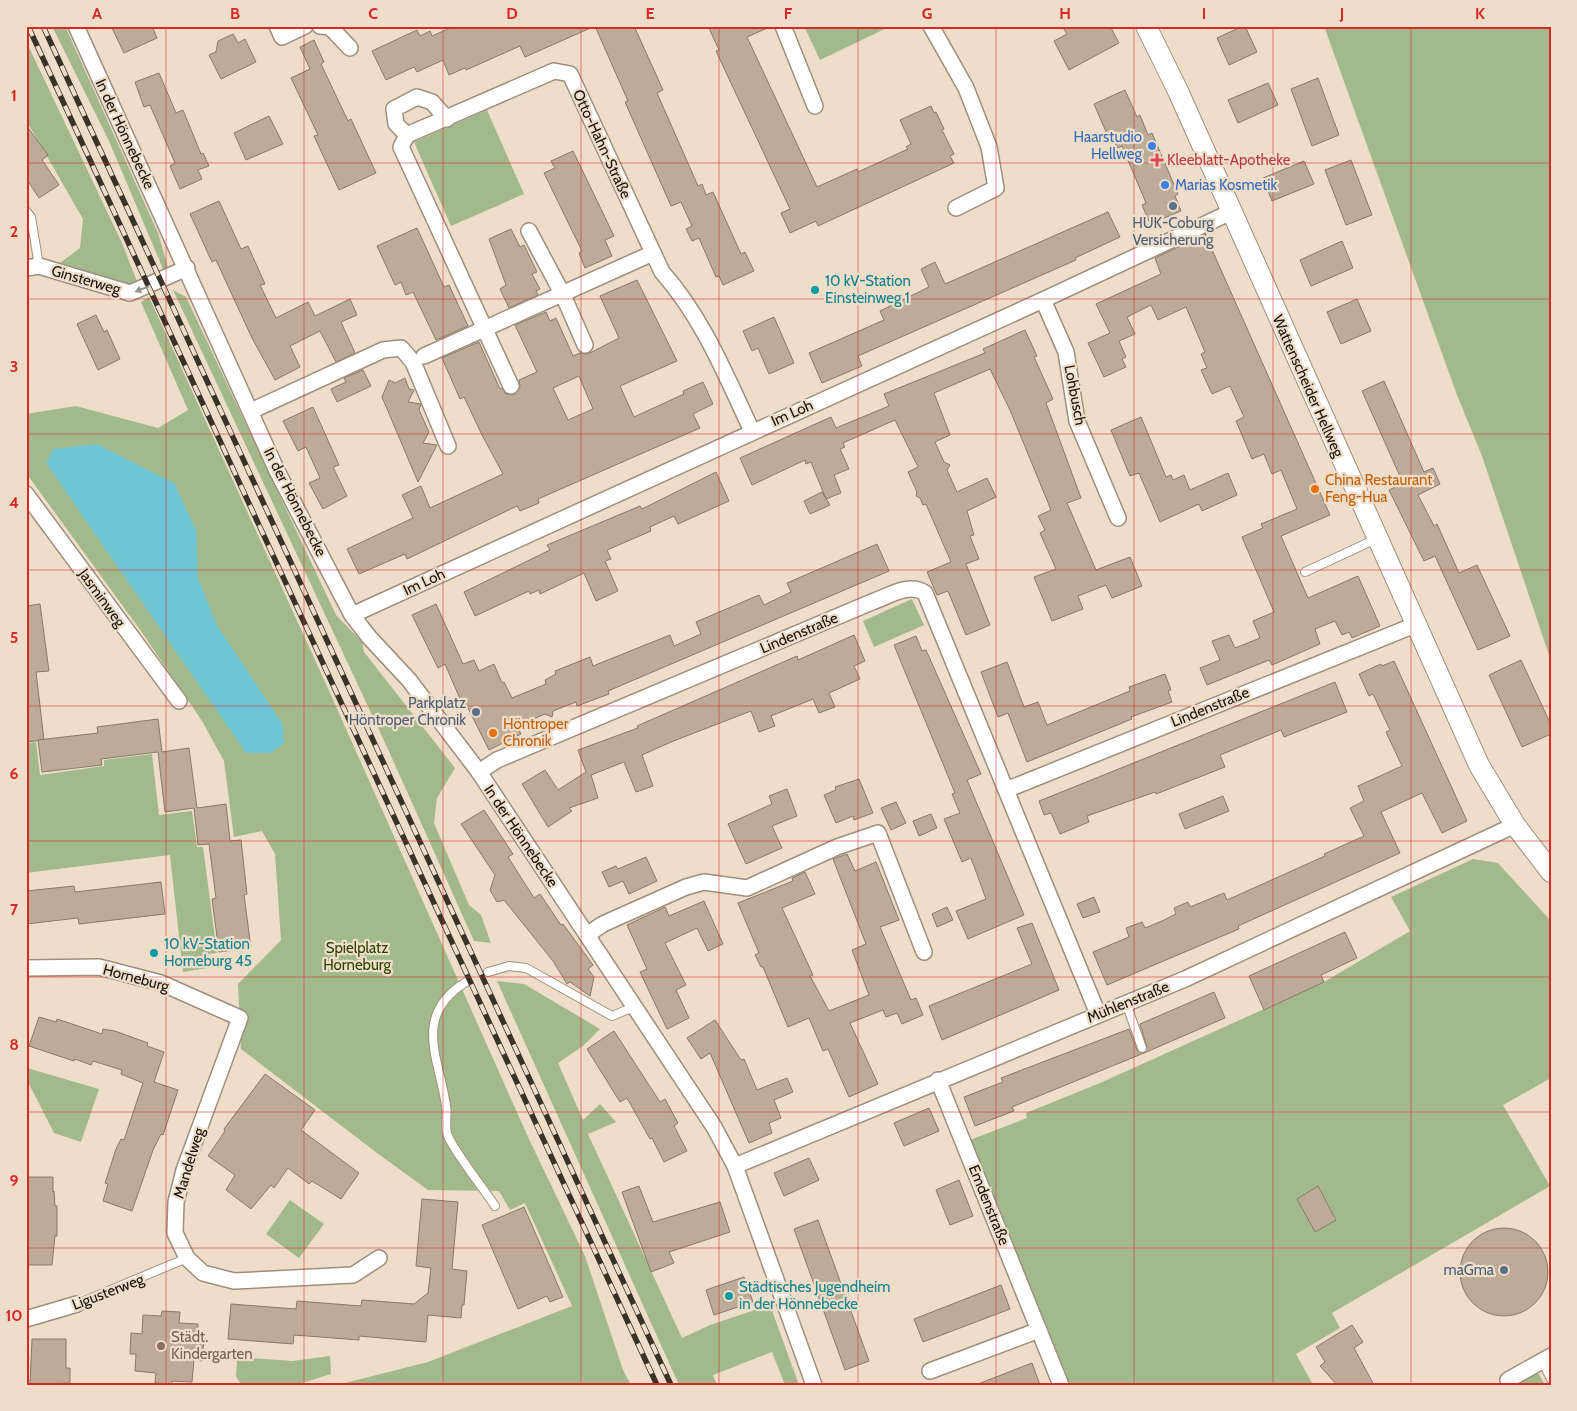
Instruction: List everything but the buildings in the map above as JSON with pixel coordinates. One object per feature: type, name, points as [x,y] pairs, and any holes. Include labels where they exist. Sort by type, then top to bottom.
[{"type":"main road","name":"Wattenscheider Hellweg","points":[[1146,26],[1178,91],[1376,539],[1479,765],[1515,825],[1551,872]]},
{"type":"street","name":"In der Hönnebecke","points":[[76,26],[187,268],[277,471],[352,615],[368,637],[409,680],[479,772],[714,1126],[735,1166],[814,1385]]},
{"type":"street","points":[[277,26],[282,37],[304,26]]},
{"type":"street","points":[[783,26],[815,106]]},
{"type":"street","points":[[931,26],[966,88],[989,147],[996,188],[956,208]]},
{"type":"street","points":[[327,27],[350,48]]},
{"type":"street","name":"Otto-Hahn-Straße","points":[[407,135],[554,71],[570,74],[662,272],[682,294],[697,317],[752,431]]},
{"type":"street","points":[[447,119],[432,102],[417,97],[394,108],[396,124],[407,135],[401,147],[511,386]]},
{"type":"street","name":"Im Loh","points":[[352,615],[752,431],[1043,300],[1231,212]]},
{"type":"street","points":[[529,231],[563,295],[585,345]]},
{"type":"street","points":[[424,356],[653,253]]},
{"type":"street","name":"Ginsterweg","points":[[33,267],[130,293],[187,268]]},
{"type":"street","name":"Lohbusch","points":[[1043,300],[1066,352],[1077,421],[1118,518]]},
{"type":"street","points":[[251,411],[383,350],[401,348],[413,362],[448,446]]},
{"type":"street","name":"Jasminweg","points":[[26,494],[178,701]]},
{"type":"street","name":"Lindenstraße","points":[[479,772],[497,760],[909,588],[917,588],[925,593],[1098,1014]]},
{"type":"street","name":"Lindenstraße","points":[[1006,790],[1415,625]]},
{"type":"street","name":"Mühlenstraße","points":[[735,1166],[1241,954],[1515,825]]},
{"type":"street","points":[[587,935],[603,924],[686,887],[704,882],[747,888],[837,847],[878,833],[924,952]]},
{"type":"street","name":"Horneburg","points":[[26,968],[99,967],[161,983],[240,1018]]},
{"type":"street","name":"Mandelweg","points":[[240,1018],[184,1170],[176,1202],[175,1233],[187,1258],[203,1273],[234,1281],[353,1275],[379,1258]]},
{"type":"street","name":"Emdenstraße","points":[[938,1080],[1061,1385]]},
{"type":"street","name":"Ligusterweg","points":[[26,1319],[77,1304]]},
{"type":"street","points":[[930,1371],[1039,1330]]},
{"type":"street","points":[[1503,1383],[1546,1358]]},
{"type":"lane","name":"Ginsterweg","points":[[26,211],[31,217],[33,267]]},
{"type":"lane","points":[[1305,572],[1376,539]]},
{"type":"lane","points":[[488,972],[509,966],[526,968],[612,1016],[636,1006]]},
{"type":"lane","points":[[466,982],[450,992],[441,1004],[433,1020],[432,1039],[446,1107],[447,1135],[495,1206]]},
{"type":"lane","points":[[1126,1003],[1142,1048]]},
{"type":"lane","name":"Ligusterweg","points":[[77,1304],[187,1258]]},
{"type":"lane","points":[[1546,1358],[1551,1379]]},
{"type":"green space","points":[[52,26],[65,26],[158,233],[169,271],[163,269],[109,141]]},
{"type":"green space","points":[[804,26],[891,26],[820,60]]},
{"type":"green space","points":[[1324,26],[1551,26],[1551,661],[1482,456],[1457,395]]},
{"type":"green space","points":[[26,41],[122,243],[138,284],[126,284],[60,263],[80,248],[83,219],[26,120]]},
{"type":"green space","points":[[487,110],[524,194],[451,226],[414,142]]},
{"type":"green space","points":[[173,290],[186,297],[336,615],[362,642],[364,652],[455,768],[437,798],[434,823],[469,905],[481,915],[491,943],[474,941],[387,747]]},
{"type":"green space","name":"Spielplatz Horneburg","points":[[149,297],[326,684],[528,1137],[585,1256],[623,1370],[631,1385],[337,1385],[428,1362],[572,1306],[525,1203],[510,1210],[499,1191],[428,1190],[241,1049],[238,984],[281,940],[275,854],[262,831],[234,837],[224,761],[202,721],[141,631],[26,473],[26,414],[76,406],[158,428],[188,410],[141,302]]},
{"type":"green space","points":[[912,599],[924,625],[874,647],[863,621]]},
{"type":"green space","points":[[36,742],[40,775],[104,766],[104,760],[152,754],[159,815],[192,811],[197,847],[203,847],[217,953],[207,954],[208,968],[183,972],[170,855],[26,873],[26,743]]},
{"type":"green space","points":[[1473,859],[1498,863],[1551,921],[1551,1078],[1503,1105],[1550,1186],[1332,1313],[1340,1328],[1296,1354],[1313,1385],[1068,1385],[970,1140],[1027,1118],[1026,1113],[1100,1083],[1324,982],[1410,931],[1391,897]]},
{"type":"green space","points":[[497,981],[524,984],[600,1029],[583,1046],[558,1063],[583,1120],[600,1104],[616,1122],[588,1134],[682,1338],[710,1325],[770,1305],[799,1385],[785,1385],[772,1352],[713,1375],[717,1385],[679,1385]]},
{"type":"green space","points":[[27,1068],[99,1089],[81,1142],[54,1133],[26,1078]]},
{"type":"green space","points":[[290,1200],[324,1224],[299,1258],[266,1234]]},
{"type":"green space","points":[[330,1356],[331,1374],[296,1385],[242,1385],[236,1377],[237,1357],[292,1361]]},
{"type":"green space","points":[[1537,1371],[1545,1385],[1509,1385]]},
{"type":"water","points":[[97,444],[174,483],[196,530],[198,578],[217,625],[283,725],[284,743],[271,753],[246,753],[46,463],[53,449]]},
{"type":"railway","points":[[28,26],[657,1385]]},
{"type":"railway","points":[[43,26],[671,1385]]},
{"type":"place","name":"Haarstudio Hellweg","points":[[1152,146]]},
{"type":"place","name":"Kleeblatt-Apotheke","points":[[1157,160]]},
{"type":"place","name":"Marias Kosmetik","points":[[1165,185]]},
{"type":"place","name":"HUK-Coburg Versicherung","points":[[1173,206]]},
{"type":"place","name":"10 kV-Station Einsteinweg 1","points":[[815,290]]},
{"type":"place","name":"China Restaurant Feng-Hua","points":[[1315,489]]},
{"type":"place","name":"Parkplatz Höntroper Chronik","points":[[476,712]]},
{"type":"place","name":"Höntroper Chronik","points":[[493,733]]},
{"type":"place","name":"10 kV-Station Horneburg 45","points":[[154,953]]},
{"type":"place","name":"maGma","points":[[1504,1270]]},
{"type":"place","name":"Städtisches Jugendheim in der Hönnebecke","points":[[729,1296]]},
{"type":"place","name":"Städt. Kindergarten","points":[[161,1346]]}]
